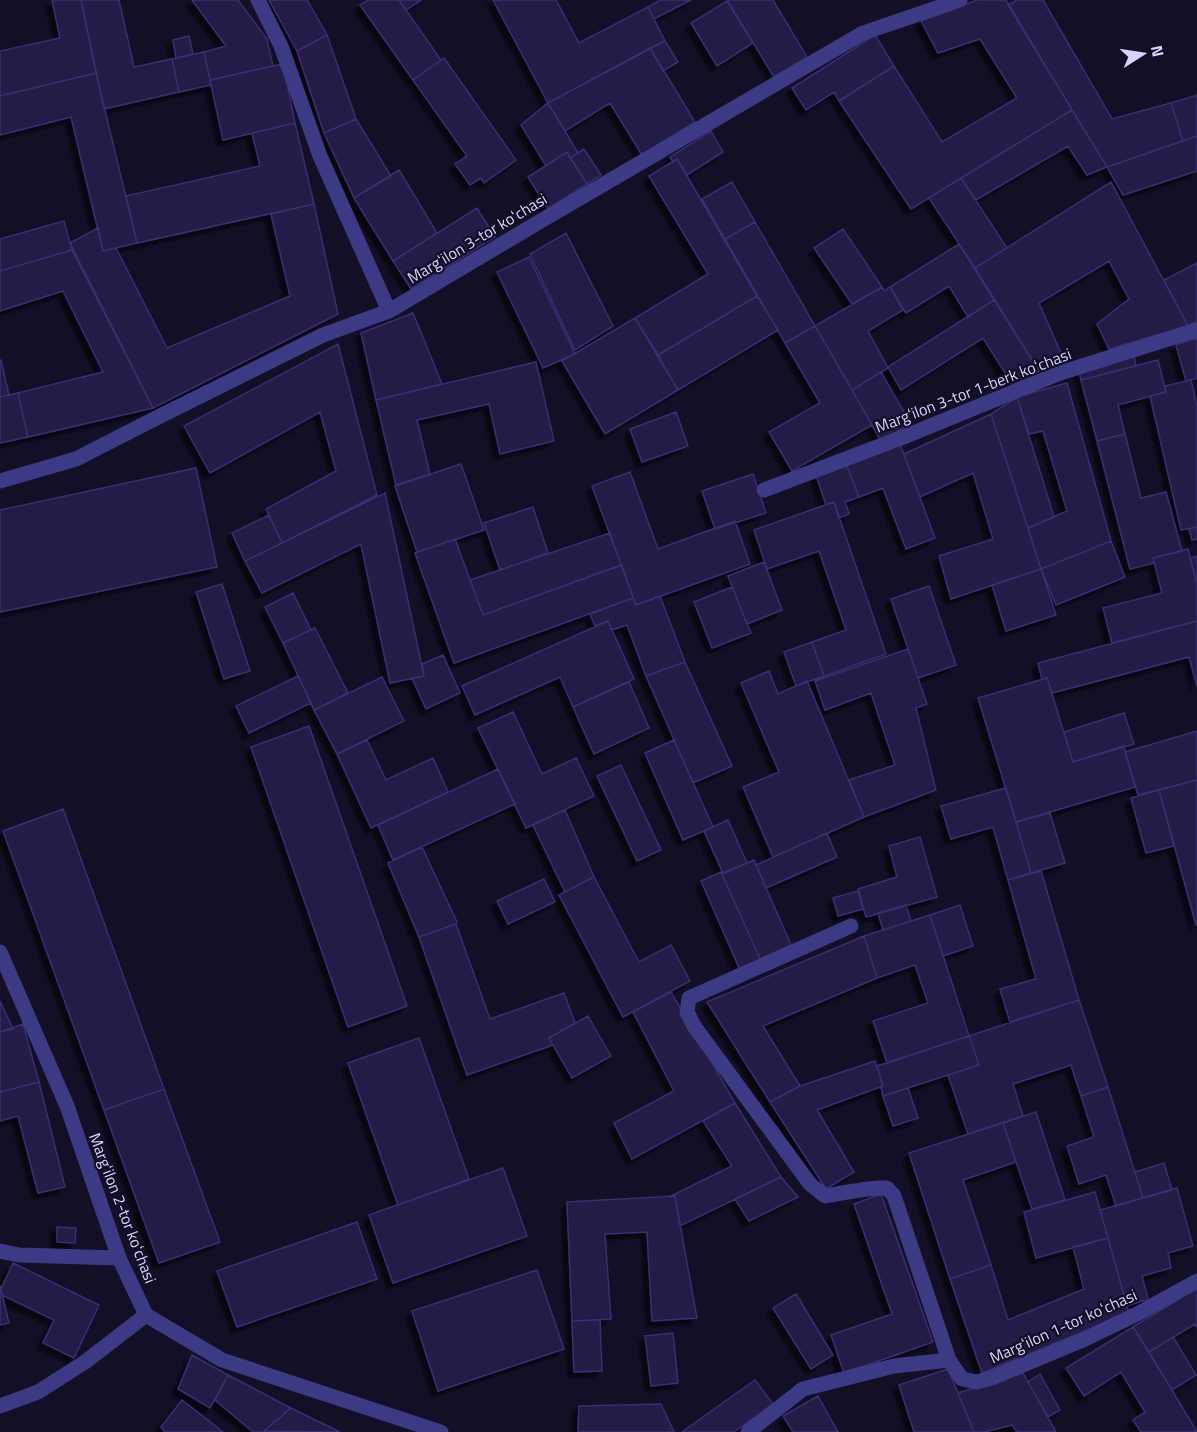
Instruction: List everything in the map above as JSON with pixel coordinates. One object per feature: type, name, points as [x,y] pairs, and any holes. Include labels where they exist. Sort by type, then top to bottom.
[{"type":"street","points":[[258,0],[281,46],[320,156],[390,311]]},
{"type":"street","name":"Margʻilon 3-tor koʻchasi","points":[[0,481],[76,459],[323,335],[390,311],[863,33],[960,0]]},
{"type":"street","name":"Margʻilon 3-tor 1-berk koʻchasi","points":[[764,490],[906,436],[1060,373],[1197,330]]},
{"type":"street","points":[[748,1432],[803,1389],[894,1366],[949,1360],[894,1196],[887,1188],[874,1188],[825,1196],[810,1184],[694,1026],[687,1012],[689,998],[850,926]]},
{"type":"street","name":"Margʻilon 2-tor koʻchasi","points":[[0,952],[67,1106],[119,1258],[146,1315]]},
{"type":"street","points":[[0,1251],[19,1255],[119,1258]]},
{"type":"street","name":"Margʻilon 1-tor koʻchasi","points":[[949,1360],[963,1379],[977,1382],[994,1377],[1085,1339],[1197,1281]]},
{"type":"street","points":[[0,1406],[38,1392],[85,1362],[146,1315],[222,1360],[441,1432]]},
{"type":"building","points":[[52,0],[81,0],[96,73],[0,96],[0,51],[60,38]]},
{"type":"building","points":[[81,0],[119,0],[134,67],[172,59],[179,92],[104,109]]},
{"type":"building","points":[[192,0],[238,0],[267,39],[273,66],[210,80],[204,52],[226,46]]},
{"type":"building","points":[[269,0],[307,0],[327,35],[297,51]]},
{"type":"building","points":[[368,0],[399,0],[441,60],[413,80],[360,5]]},
{"type":"building","points":[[399,0],[421,0],[406,10]]},
{"type":"building","points":[[493,0],[556,0],[579,43],[648,7],[665,41],[548,103]]},
{"type":"building","points":[[660,0],[691,0],[654,19],[648,7]]},
{"type":"building","points":[[727,0],[773,0],[807,57],[774,77]]},
{"type":"building","points":[[977,0],[1006,0],[1072,110],[911,209],[839,101],[894,66],[942,142],[1017,98],[980,39],[938,53],[921,21]]},
{"type":"building","points":[[1017,0],[1043,0],[1112,119],[1171,103],[1183,141],[1107,167],[1008,5]]},
{"type":"building","points":[[727,1],[753,43],[717,66],[691,23]]},
{"type":"building","points":[[327,35],[356,119],[324,133],[297,51]]},
{"type":"building","points":[[875,35],[894,66],[839,101],[834,92],[806,110],[792,88]]},
{"type":"building","points":[[189,36],[193,54],[176,58],[173,40]]},
{"type":"building","points":[[665,41],[678,62],[663,71],[650,48]]},
{"type":"building","points":[[650,48],[695,122],[642,155],[610,103],[565,131],[548,103]]},
{"type":"building","points":[[204,52],[211,85],[179,92],[172,59]]},
{"type":"building","points":[[444,58],[516,160],[484,183],[481,178],[470,185],[455,164],[467,156],[413,80]]},
{"type":"building","points":[[283,64],[295,123],[223,140],[210,80]]},
{"type":"building","points":[[96,73],[137,243],[103,251],[71,117],[0,135],[0,96]]},
{"type":"building","points":[[1197,95],[1197,136],[1183,141],[1171,103]]},
{"type":"building","points":[[548,103],[578,153],[570,158],[567,152],[546,166],[521,125]]},
{"type":"building","points":[[1072,110],[1107,167],[1087,175],[1068,146],[976,200],[961,178]]},
{"type":"building","points":[[356,119],[391,176],[354,198],[324,133]]},
{"type":"building","points":[[295,123],[314,204],[137,243],[126,196],[260,166],[252,133]]},
{"type":"building","points":[[711,131],[723,152],[687,175],[677,159],[673,162],[670,157]]},
{"type":"building","points":[[1197,136],[1197,171],[1123,195],[1107,167]]},
{"type":"building","points":[[584,149],[601,175],[587,184],[570,158]]},
{"type":"building","points":[[567,152],[587,184],[548,209],[528,177]]},
{"type":"building","points":[[677,159],[757,296],[658,355],[635,318],[708,274],[649,176]]},
{"type":"building","points":[[399,170],[437,233],[393,261],[354,198]]},
{"type":"building","points":[[961,178],[1007,248],[975,268],[929,198]]},
{"type":"building","points":[[732,182],[755,222],[725,239],[702,199]]},
{"type":"building","points":[[1111,182],[1188,326],[1109,349],[1097,324],[1129,299],[1109,261],[1039,303],[1064,360],[1039,371],[975,268]]},
{"type":"building","points":[[314,204],[338,314],[153,408],[70,243],[98,228],[103,251],[116,248],[167,348],[290,296],[271,214]]},
{"type":"building","points":[[477,208],[495,237],[411,289],[393,261]]},
{"type":"building","points":[[64,221],[72,250],[0,271],[0,239]]},
{"type":"building","points":[[755,222],[815,326],[785,343],[725,239]]},
{"type":"building","points":[[843,229],[882,287],[852,304],[814,248]]},
{"type":"building","points":[[566,233],[613,326],[575,350],[530,254]]},
{"type":"building","points":[[959,244],[994,300],[968,317],[949,286],[906,313],[890,287]]},
{"type":"building","points":[[72,250],[153,408],[28,437],[18,393],[103,372],[63,291],[0,311],[0,271]]},
{"type":"building","points":[[529,257],[575,354],[543,368],[497,272]]},
{"type":"building","points":[[1197,263],[1197,321],[1188,326],[1164,280]]},
{"type":"building","points":[[882,287],[884,291],[890,287],[903,310],[868,331],[888,368],[852,390],[815,326]]},
{"type":"building","points":[[757,296],[778,330],[678,390],[658,355]]},
{"type":"building","points":[[994,300],[1039,371],[1014,387],[983,338],[901,390],[888,367]]},
{"type":"building","points":[[413,313],[442,384],[376,400],[361,333]]},
{"type":"building","points":[[635,318],[678,390],[605,434],[562,361]]},
{"type":"building","points":[[815,326],[872,425],[792,471],[769,432],[820,403],[785,343]]},
{"type":"building","points":[[1197,338],[1197,378],[1186,381],[1176,345]]},
{"type":"building","points":[[338,344],[377,495],[282,543],[266,509],[336,471],[320,412],[210,473],[184,426]]},
{"type":"building","points":[[1134,356],[1136,366],[1081,380],[1079,370]]},
{"type":"building","points":[[1158,360],[1166,392],[1118,405],[1125,434],[1097,441],[1081,380]]},
{"type":"building","points":[[0,361],[9,395],[0,397]]},
{"type":"building","points":[[536,362],[554,441],[500,454],[489,404],[417,420],[430,474],[396,485],[376,400]]},
{"type":"building","points":[[881,372],[911,424],[881,441],[852,390]]},
{"type":"building","points":[[1191,380],[1197,407],[1197,527],[1181,530],[1150,396],[1166,392],[1165,386]]},
{"type":"building","points":[[1067,383],[1111,541],[1041,569],[1028,528],[1067,511],[1043,431],[1029,434],[1017,397]]},
{"type":"building","points":[[18,393],[28,437],[0,443],[0,397]]},
{"type":"building","points":[[1017,397],[1054,517],[1028,528],[991,414]]},
{"type":"building","points":[[676,412],[688,446],[642,462],[630,429]]},
{"type":"building","points":[[991,414],[1041,569],[951,599],[939,556],[993,539],[973,473],[920,497],[904,454]]},
{"type":"building","points":[[1125,434],[1141,498],[1166,492],[1182,551],[1153,558],[1154,563],[1130,569],[1097,441]]},
{"type":"building","points":[[900,444],[935,538],[906,549],[883,488],[859,497],[846,464]]},
{"type":"building","points":[[461,464],[484,530],[417,552],[395,486]]},
{"type":"building","points":[[846,464],[859,497],[845,502],[849,514],[839,518],[834,502],[826,505],[816,475]]},
{"type":"building","points":[[196,468],[217,567],[0,612],[0,510]]},
{"type":"building","points":[[630,472],[658,549],[735,521],[750,564],[636,605],[592,486]]},
{"type":"building","points":[[753,474],[766,513],[715,529],[702,491]]},
{"type":"building","points":[[385,493],[424,676],[390,683],[361,544],[262,593],[245,561]]},
{"type":"building","points":[[834,502],[886,654],[824,676],[812,642],[846,630],[819,551],[767,569],[754,530]]},
{"type":"building","points":[[533,507],[548,553],[500,570],[484,523]]},
{"type":"building","points":[[269,515],[282,543],[245,561],[232,533]]},
{"type":"building","points":[[1197,527],[1197,539],[1192,540],[1189,529]]},
{"type":"building","points":[[610,533],[621,565],[483,615],[470,580]]},
{"type":"building","points":[[455,539],[483,615],[622,565],[633,598],[454,663],[415,553]]},
{"type":"building","points":[[1111,541],[1125,577],[1056,605],[1041,569]]},
{"type":"building","points":[[1188,549],[1197,585],[1197,621],[1112,643],[1103,608],[1162,593],[1153,558]]},
{"type":"building","points":[[1197,556],[1197,585],[1190,558]]},
{"type":"building","points":[[764,562],[782,610],[747,624],[728,576]]},
{"type":"building","points":[[1041,569],[1056,615],[1006,631],[992,585]]},
{"type":"building","points":[[222,584],[250,671],[224,679],[196,592]]},
{"type":"building","points":[[929,586],[956,665],[918,678],[891,599]]},
{"type":"building","points":[[732,587],[751,633],[712,648],[694,602]]},
{"type":"building","points":[[293,593],[311,630],[283,643],[265,607]]},
{"type":"building","points":[[660,596],[685,662],[646,676],[627,625],[612,630],[608,621],[595,626],[590,614],[633,598],[636,605]]},
{"type":"building","points":[[608,621],[634,679],[573,707],[560,677],[475,715],[462,686]]},
{"type":"building","points":[[1197,621],[1197,686],[1189,657],[1052,693],[1047,678],[1042,679],[1038,663]]},
{"type":"building","points":[[315,628],[348,693],[314,710],[283,643]]},
{"type":"building","points":[[812,642],[824,676],[796,686],[784,652]]},
{"type":"building","points":[[908,649],[927,704],[916,708],[936,790],[864,817],[849,780],[895,765],[871,693],[825,710],[815,681]]},
{"type":"building","points":[[443,655],[460,693],[426,709],[412,678],[424,676],[422,664]]},
{"type":"building","points":[[685,662],[732,766],[693,783],[646,676]]},
{"type":"building","points":[[769,671],[778,694],[807,681],[864,817],[773,857],[743,787],[779,772],[741,683]]},
{"type":"building","points":[[298,676],[311,703],[249,733],[236,706]]},
{"type":"building","points":[[382,677],[404,721],[337,754],[314,710]]},
{"type":"building","points":[[1047,678],[1073,762],[1124,746],[1135,787],[1016,822],[978,698]]},
{"type":"building","points":[[629,682],[649,728],[594,754],[573,707]]},
{"type":"building","points":[[513,712],[542,774],[576,758],[594,796],[526,828],[478,728]]},
{"type":"building","points":[[1124,713],[1134,744],[1073,762],[1064,732]]},
{"type":"building","points":[[309,726],[407,1006],[348,1027],[251,747]]},
{"type":"building","points":[[1197,731],[1197,780],[1138,795],[1125,752]]},
{"type":"building","points":[[367,740],[386,780],[433,758],[448,792],[371,828],[337,754]]},
{"type":"building","points":[[674,740],[713,827],[683,840],[645,753]]},
{"type":"building","points":[[621,765],[661,850],[637,861],[597,776]]},
{"type":"building","points":[[498,769],[515,804],[393,860],[378,825]]},
{"type":"building","points":[[1197,780],[1197,925],[1196,925],[1159,790]]},
{"type":"building","points":[[1006,788],[1031,873],[1008,880],[993,827],[951,839],[941,806]]},
{"type":"building","points":[[1159,790],[1174,846],[1146,853],[1131,798]]},
{"type":"building","points":[[63,809],[164,1089],[104,1110],[3,831]]},
{"type":"building","points":[[565,810],[594,877],[565,892],[533,825]]},
{"type":"building","points":[[1050,813],[1065,863],[1031,873],[1016,822]]},
{"type":"building","points":[[728,820],[747,863],[723,873],[704,831]]},
{"type":"building","points":[[827,833],[837,857],[766,888],[756,865]]},
{"type":"building","points":[[920,837],[937,897],[866,917],[858,889],[897,877],[889,846]]},
{"type":"building","points":[[422,847],[457,922],[419,937],[388,863]]},
{"type":"building","points":[[754,860],[792,947],[761,961],[722,874]]},
{"type":"building","points":[[1041,871],[1079,1000],[1010,1022],[1000,989],[1036,979],[1008,880]]},
{"type":"building","points":[[721,872],[761,961],[740,970],[701,881]]},
{"type":"building","points":[[594,877],[639,962],[671,945],[690,981],[623,1017],[559,895]]},
{"type":"building","points":[[544,879],[555,902],[508,924],[497,901]]},
{"type":"building","points":[[858,891],[863,909],[838,916],[833,898]]},
{"type":"building","points":[[906,905],[911,921],[883,930],[878,913]]},
{"type":"building","points":[[960,905],[973,946],[943,956],[930,915]]},
{"type":"building","points":[[930,915],[969,1036],[887,1063],[873,1021],[928,1003],[915,965],[877,978],[864,936]]},
{"type":"building","points":[[456,924],[490,1019],[564,993],[575,1023],[549,1038],[553,1045],[467,1075],[419,937]]},
{"type":"building","points":[[864,936],[877,978],[763,1026],[800,1086],[770,1102],[707,1002]]},
{"type":"building","points":[[671,992],[735,1103],[632,1159],[614,1123],[674,1091],[633,1012]]},
{"type":"building","points":[[1079,1000],[1108,1087],[1081,1096],[1071,1065],[1013,1084],[1023,1116],[968,1134],[948,1075],[979,1065],[969,1036]]},
{"type":"building","points":[[0,1001],[13,1029],[0,1032]]},
{"type":"building","points":[[588,1016],[611,1056],[572,1078],[549,1038]]},
{"type":"building","points":[[23,1024],[39,1082],[0,1092],[0,1032]]},
{"type":"building","points":[[969,1036],[979,1065],[883,1096],[881,1087],[883,1086],[877,1066]]},
{"type":"building","points":[[419,1038],[469,1179],[398,1205],[348,1063]]},
{"type":"building","points":[[875,1061],[883,1086],[817,1110],[854,1172],[826,1189],[770,1102],[800,1086]]},
{"type":"building","points":[[39,1082],[65,1187],[38,1193],[18,1116],[0,1121],[0,1092]]},
{"type":"building","points":[[1108,1087],[1143,1198],[1116,1206],[1106,1175],[1079,1184],[1067,1146],[1094,1137],[1081,1096]]},
{"type":"building","points":[[908,1088],[918,1118],[893,1126],[883,1096]]},
{"type":"building","points":[[164,1089],[220,1242],[159,1263],[104,1110]]},
{"type":"building","points":[[735,1103],[781,1177],[680,1226],[675,1196],[669,1197],[732,1166],[703,1121]]},
{"type":"building","points":[[1036,1112],[1065,1200],[1032,1209],[1003,1123]]},
{"type":"building","points":[[1003,1123],[1016,1162],[963,1180],[991,1265],[950,1279],[909,1153]]},
{"type":"building","points":[[1164,1163],[1172,1190],[1143,1198],[1135,1172]]},
{"type":"building","points":[[503,1168],[527,1236],[393,1283],[369,1215]]},
{"type":"building","points":[[781,1177],[798,1197],[749,1221],[735,1199]]},
{"type":"building","points":[[1177,1188],[1193,1246],[1168,1253],[1171,1268],[1142,1276],[1148,1299],[1127,1306],[1100,1210]]},
{"type":"building","points":[[1095,1192],[1108,1238],[1036,1258],[1024,1212]]},
{"type":"building","points":[[881,1194],[933,1342],[844,1373],[831,1335],[892,1314],[854,1204]]},
{"type":"building","points":[[675,1196],[697,1318],[652,1321],[647,1232],[605,1234],[611,1319],[572,1321],[567,1202]]},
{"type":"building","points":[[357,1222],[377,1279],[237,1327],[217,1271]]},
{"type":"building","points":[[57,1227],[76,1228],[75,1243],[57,1242]]},
{"type":"building","points":[[1108,1238],[1129,1313],[982,1373],[950,1279],[991,1265],[1008,1320],[1084,1289],[1073,1247]]},
{"type":"building","points":[[13,1263],[99,1305],[74,1358],[43,1343],[54,1320],[2,1295],[1,1289]]},
{"type":"building","points":[[537,1270],[564,1349],[438,1391],[412,1311]]},
{"type":"building","points":[[0,1286],[9,1323],[0,1325]]},
{"type":"building","points":[[1197,1288],[1197,1327],[1195,1324],[1149,1352],[1133,1327]]},
{"type":"building","points":[[796,1294],[833,1355],[811,1369],[773,1308]]},
{"type":"building","points":[[600,1320],[602,1371],[574,1372],[572,1321]]},
{"type":"building","points":[[1133,1327],[1197,1432],[1141,1432],[1133,1420],[1145,1412],[1121,1372],[1084,1396],[1066,1368]]},
{"type":"building","points":[[673,1333],[678,1383],[651,1386],[645,1336]]},
{"type":"building","points":[[1173,1337],[1196,1375],[1172,1390],[1149,1352]]},
{"type":"building","points":[[192,1355],[228,1375],[210,1408],[178,1389]]},
{"type":"building","points":[[948,1369],[974,1432],[914,1432],[899,1385]]},
{"type":"building","points":[[1023,1373],[1056,1432],[1017,1432],[1012,1425],[984,1432],[974,1432],[958,1393]]},
{"type":"building","points":[[1040,1374],[1060,1410],[1048,1417],[1028,1382]]},
{"type":"building","points":[[228,1375],[291,1408],[263,1432],[253,1432],[215,1400]]},
{"type":"building","points":[[755,1380],[773,1404],[734,1432],[682,1432]]},
{"type":"building","points":[[818,1396],[838,1432],[793,1432],[783,1416]]},
{"type":"building","points":[[182,1400],[223,1432],[165,1432],[161,1427]]},
{"type":"building","points":[[661,1404],[674,1432],[578,1432],[579,1406]]},
{"type":"building","points":[[291,1408],[340,1432],[264,1431]]}]
